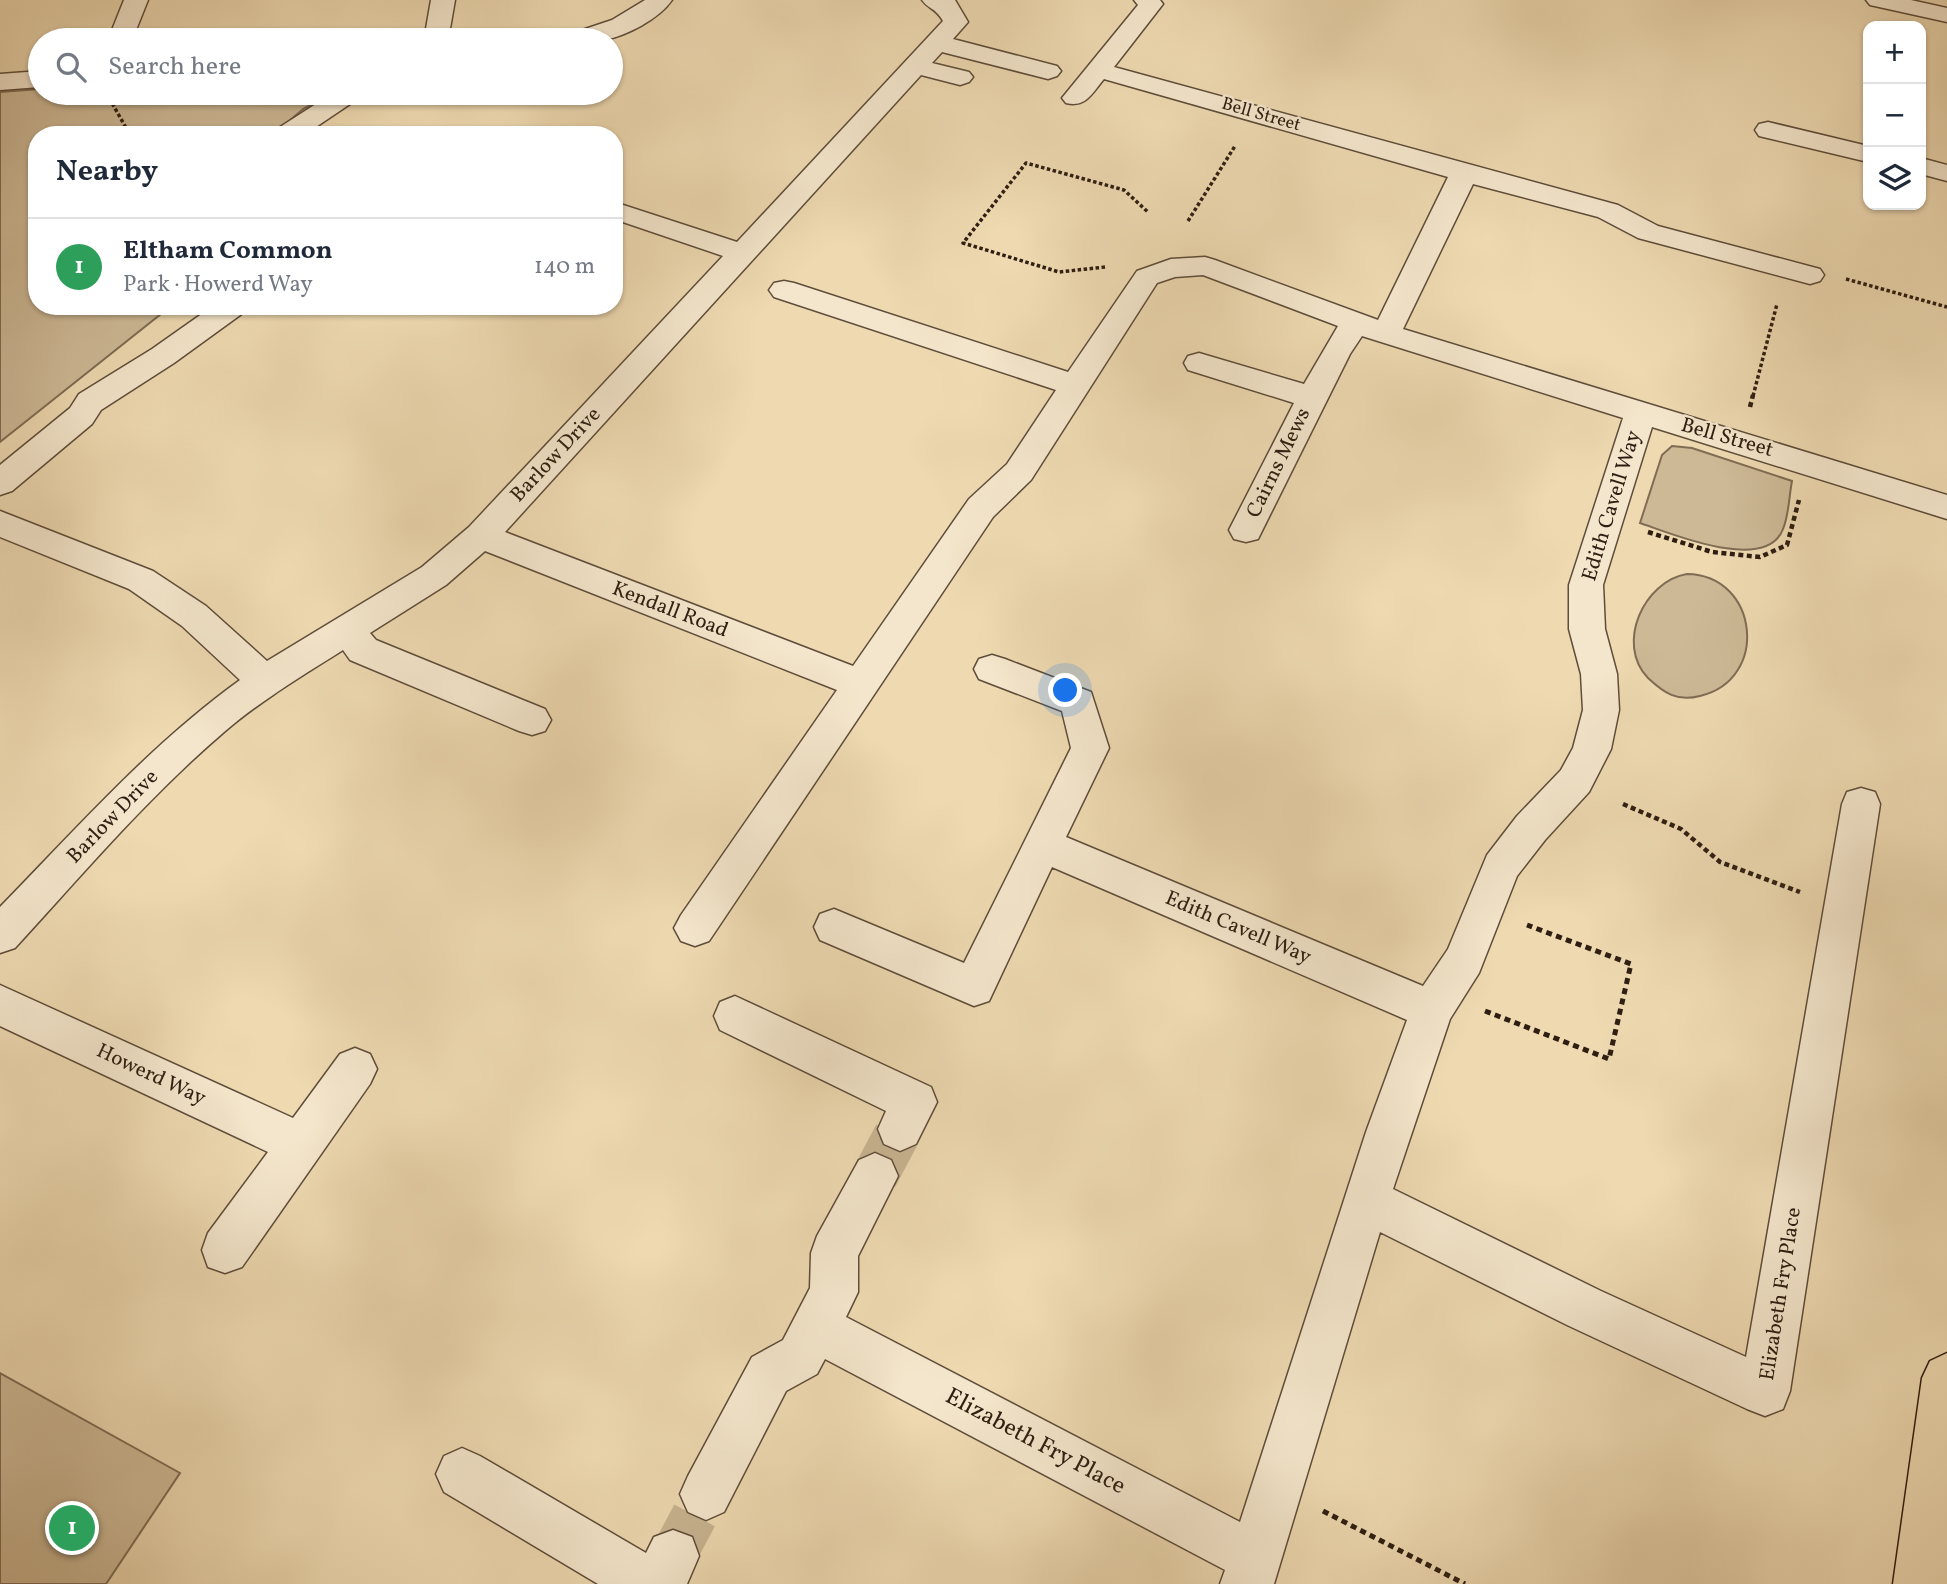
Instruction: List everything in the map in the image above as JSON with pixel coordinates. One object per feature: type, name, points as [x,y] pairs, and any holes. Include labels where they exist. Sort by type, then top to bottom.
[{"type":"main road","points":[[1920,1584],[1947,1378]]},
{"type":"street","points":[[125,28],[136,0]]},
{"type":"street","points":[[438,28],[443,0]]},
{"type":"street","points":[[613,28],[628,23],[660,0]]},
{"type":"street","name":"Barlow Drive","points":[[0,935],[148,779],[211,721],[265,681],[434,576],[481,536],[956,22],[946,5],[934,0]]},
{"type":"street","points":[[1878,0],[1947,15]]},
{"type":"street","points":[[1075,98],[1149,2]]},
{"type":"street","points":[[927,54],[1048,71]]},
{"type":"street","points":[[927,54],[960,77]]},
{"type":"street","name":"Bell Street","points":[[1098,70],[1256,113],[1353,143],[1608,211],[1648,232],[1798,272]]},
{"type":"street","points":[[0,82],[28,80]]},
{"type":"street","points":[[300,126],[331,105]]},
{"type":"street","points":[[1768,130],[1863,153]]},
{"type":"street","points":[[1926,167],[1947,173]]},
{"type":"street","points":[[1386,334],[1464,173]]},
{"type":"street","points":[[623,213],[742,253]]},
{"type":"street","name":"Bell Street","points":[[1075,385],[1147,277],[1189,265],[1212,268],[1386,334],[1805,461],[1947,507]]},
{"type":"street","points":[[695,928],[981,508],[1018,472],[1075,385],[784,290]]},
{"type":"street","points":[[0,484],[81,416],[90,402],[163,356],[220,315]]},
{"type":"street","name":"Cairns Mews","points":[[1245,530],[1335,353],[1355,323]]},
{"type":"street","name":"Cairns Mews","points":[[1199,363],[1312,397]]},
{"type":"street","name":"Edith Cavell Way","points":[[1388,1132],[1437,1002],[1464,960],[1501,867],[1531,828],[1575,782],[1592,748],[1601,710],[1599,674],[1587,629],[1586,585],[1641,413]]},
{"type":"street","points":[[0,523],[141,580],[194,616],[265,681]]},
{"type":"street","name":"Kendall Road","points":[[481,536],[859,684]]},
{"type":"street","points":[[348,631],[363,650],[532,720]]},
{"type":"street","points":[[834,927],[974,987],[1090,748],[1079,702],[992,668]]},
{"type":"street","name":"Elizabeth Fry Place","points":[[1368,1201],[1572,1302],[1765,1391],[1861,804]]},
{"type":"street","name":"Edith Cavell Way","points":[[1044,846],[1437,1002]]},
{"type":"street","name":"Howerd Way","points":[[0,1005],[301,1144]]},
{"type":"street","points":[[735,1016],[915,1102],[900,1129]]},
{"type":"street","points":[[225,1250],[355,1069]]},
{"type":"street","name":"Elizabeth Fry Place","points":[[815,1327],[1251,1571],[1388,1132]]},
{"type":"street","points":[[706,1494],[769,1374],[800,1357],[834,1292],[834,1254],[875,1176]]},
{"type":"street","points":[[462,1474],[660,1575]]},
{"type":"path","points":[[113,105],[125,126]]},
{"type":"path","points":[[1188,221],[1256,113]]},
{"type":"path","points":[[1105,267],[1059,272],[963,243],[1026,163],[1124,190],[1149,213]]},
{"type":"path","points":[[1741,442],[1798,272],[1815,271],[1947,307]]},
{"type":"path","points":[[1606,519],[1712,552],[1760,556],[1787,545],[1798,508],[1805,461]]},
{"type":"path","points":[[1623,804],[1681,829],[1720,862],[1844,908]]},
{"type":"path","points":[[1437,1002],[1609,1059],[1631,964],[1484,909]]},
{"type":"path","points":[[1278,1488],[1465,1584]]},
{"type":"shaded area","points":[[28,90],[28,105],[310,105],[283,126],[28,126],[28,315],[160,315],[0,442],[0,92]]},
{"type":"shaded area","points":[[1672,446],[1692,448],[1792,481],[1785,524],[1773,542],[1758,548],[1738,550],[1716,547],[1640,523],[1662,455]]},
{"type":"shaded area","points":[[1687,574],[1711,579],[1729,591],[1741,609],[1747,629],[1746,651],[1738,670],[1722,686],[1692,698],[1665,692],[1648,678],[1638,664],[1634,648],[1634,632],[1647,601],[1658,588]]},
{"type":"shaded area","points":[[0,1373],[180,1473],[106,1584],[0,1584]]},
{"type":"tunnel","points":[[875,1176],[900,1129]]},
{"type":"tunnel","points":[[673,1556],[706,1494]]},
{"type":"place","name":"Eltham Common","points":[[72,1528]]}]
